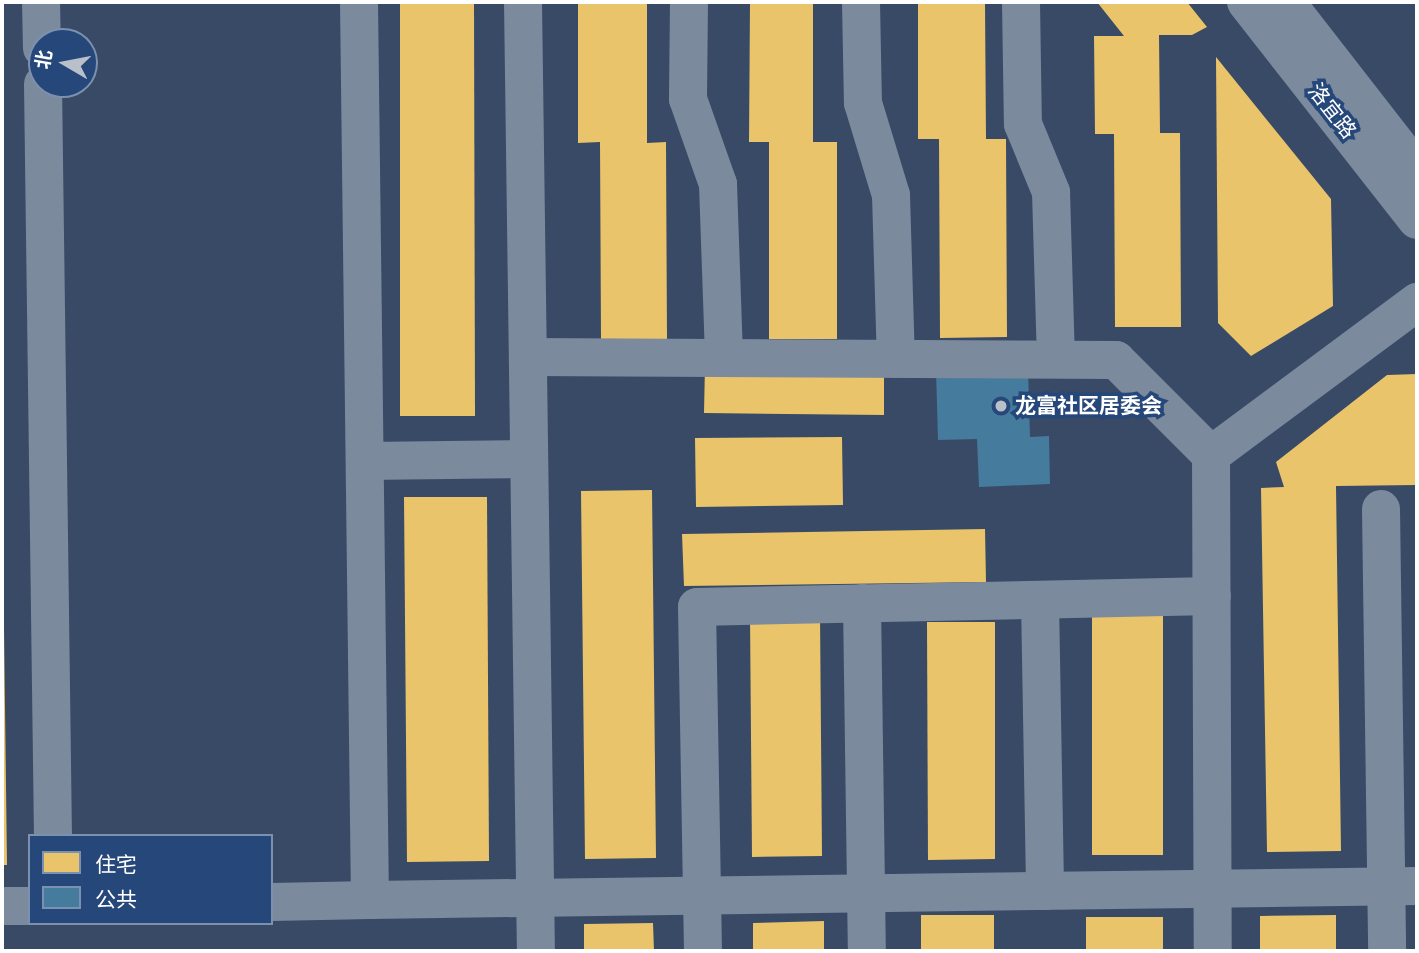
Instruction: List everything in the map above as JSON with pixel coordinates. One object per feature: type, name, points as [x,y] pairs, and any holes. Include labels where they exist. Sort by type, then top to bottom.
[{"type":"street","points":[[41,2],[42,28]]},
{"type":"street","points":[[359,2],[370,900]]},
{"type":"street","points":[[523,2],[536,951]]},
{"type":"street","points":[[689,2],[688,99],[718,184],[724,358]]},
{"type":"street","points":[[861,2],[863,103],[891,195],[896,359]]},
{"type":"street","points":[[1021,2],[1023,124],[1051,192],[1056,359]]},
{"type":"street","name":"洛宜路","points":[[1247,2],[1417,220]]},
{"type":"street","name":"洛宜路","points":[[1286,2],[1417,170]]},
{"type":"street","points":[[43,98],[53,834]]},
{"type":"street","points":[[1211,455],[1417,302]]},
{"type":"street","points":[[528,357],[1116,360],[1211,455],[1213,951]]},
{"type":"street","points":[[365,461],[529,459]]},
{"type":"street","points":[[1381,509],[1402,886],[1387,951]]},
{"type":"street","points":[[703,951],[697,607],[1212,596]]},
{"type":"street","points":[[1041,600],[1045,891]]},
{"type":"street","points":[[862,603],[867,951]]},
{"type":"street","points":[[273,902],[1402,886]]},
{"type":"street","points":[[2,906],[28,906]]},
{"type":"building: 住宅","points":[[400,2],[474,2],[475,416],[400,416]]},
{"type":"building: 住宅","points":[[578,2],[647,2],[647,143],[666,142],[667,340],[601,339],[600,142],[578,143]]},
{"type":"building: 住宅","points":[[750,2],[813,2],[813,142],[837,142],[837,339],[769,339],[769,142],[749,142]]},
{"type":"building: 住宅","points":[[918,2],[985,2],[986,139],[1006,139],[1007,337],[940,338],[939,139],[918,139]]},
{"type":"building: 住宅","points":[[1097,2],[1187,2],[1207,27],[1192,35],[1159,35],[1160,133],[1180,133],[1181,327],[1115,327],[1114,134],[1095,134],[1094,36],[1124,36]]},
{"type":"building: 住宅","points":[[1216,57],[1331,199],[1333,306],[1251,356],[1218,323]]},
{"type":"building: 住宅","points":[[705,365],[884,367],[884,415],[704,413]]},
{"type":"building: 住宅","points":[[1417,374],[1417,485],[1336,486],[1341,851],[1267,852],[1261,488],[1284,487],[1276,462],[1387,375]]},
{"type":"building: 住宅","points":[[842,437],[843,505],[696,507],[695,438]]},
{"type":"building: 住宅","points":[[2,469],[7,865],[2,865]]},
{"type":"building: 住宅","points":[[652,490],[656,858],[585,859],[581,491]]},
{"type":"building: 住宅","points":[[404,497],[487,497],[489,861],[407,862]]},
{"type":"building: 住宅","points":[[985,529],[986,582],[684,586],[682,534]]},
{"type":"building: 住宅","points":[[1092,608],[1163,608],[1163,855],[1092,855]]},
{"type":"building: 住宅","points":[[820,615],[822,856],[752,857],[750,616]]},
{"type":"building: 住宅","points":[[927,622],[995,622],[995,859],[928,860]]},
{"type":"building: 住宅","points":[[921,915],[994,915],[994,951],[921,951]]},
{"type":"building: 住宅","points":[[1336,915],[1336,951],[1260,951],[1260,916]]},
{"type":"building: 住宅","points":[[1086,917],[1163,917],[1163,951],[1086,951]]},
{"type":"building: 住宅","points":[[824,921],[824,951],[753,951],[753,923]]},
{"type":"building: 住宅","points":[[653,923],[654,951],[584,951],[584,924]]},
{"type":"building: 公共","points":[[1028,367],[1030,437],[1049,436],[1050,484],[979,487],[977,439],[938,440],[936,370]]},
{"type":"place","name":"龙富社区居委会","points":[[1001,406]]}]
